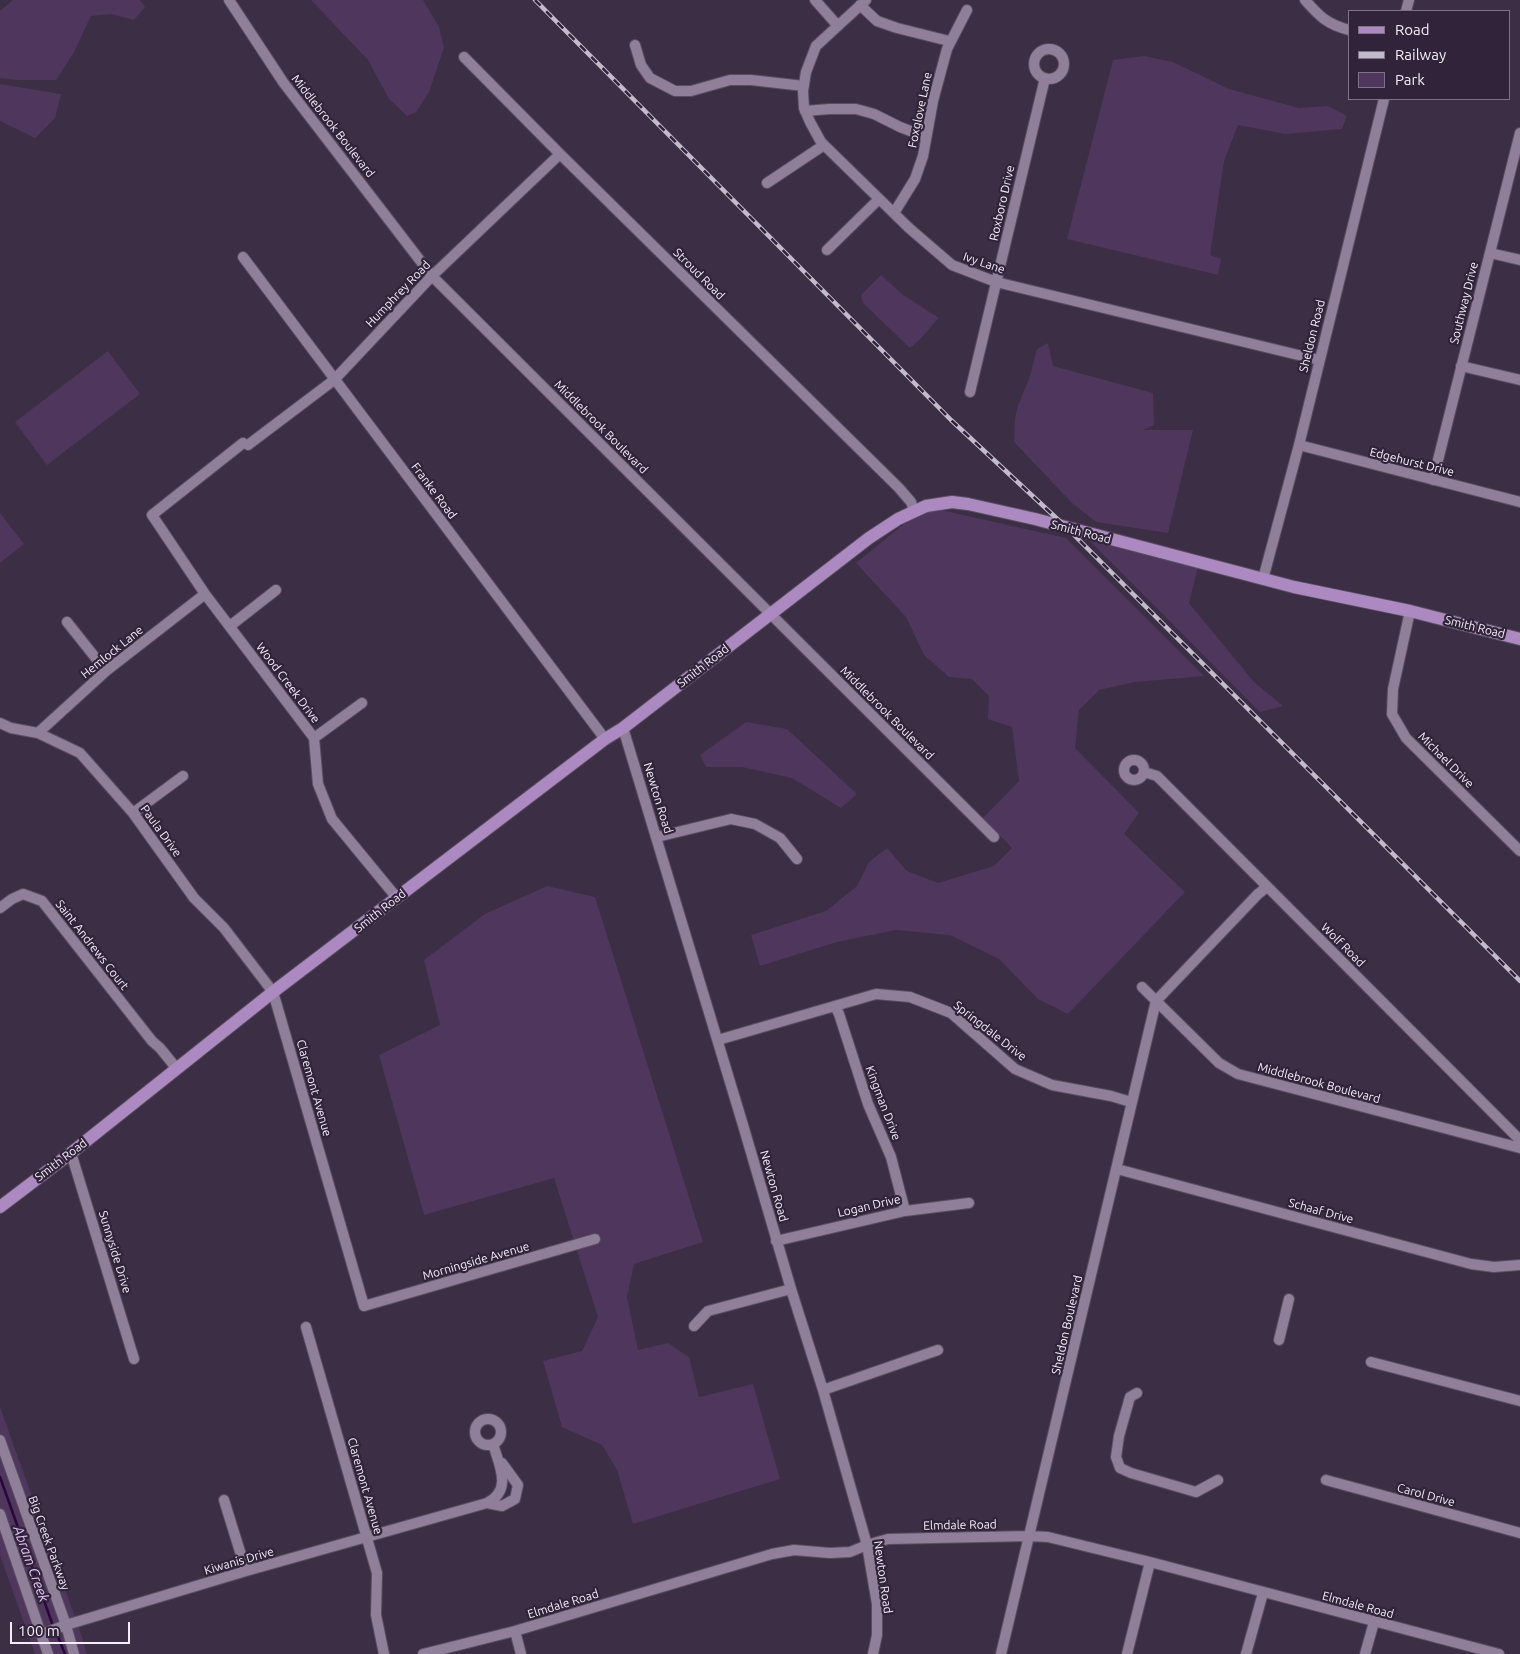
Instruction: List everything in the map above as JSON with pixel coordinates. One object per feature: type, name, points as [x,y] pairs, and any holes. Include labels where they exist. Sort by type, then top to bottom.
[{"type":"main road","name":"Smith Road","points":[[0,1207],[274,992],[606,739],[624,728],[871,536],[914,510],[940,503],[968,504],[1035,519],[1294,587],[1410,611],[1520,639]]},
{"type":"street","name":"Middlebrook Boulevard","points":[[229,0],[283,82],[432,276],[994,838]]},
{"type":"street","points":[[815,0],[838,26]]},
{"type":"street","points":[[1306,0],[1333,26],[1348,30]]},
{"type":"street","points":[[863,2],[877,21],[949,41]]},
{"type":"street","name":"Ivy Lane","points":[[863,2],[816,46],[806,72],[804,86],[805,111],[824,145],[952,266],[996,282],[1319,360]]},
{"type":"street","name":"Foxglove Lane","points":[[894,213],[915,179],[923,156],[933,101],[949,41],[967,10]]},
{"type":"street","points":[[635,45],[641,65],[650,78],[674,90],[691,91],[730,80],[752,80],[804,86]]},
{"type":"street","name":"Stroud Road","points":[[464,56],[560,154],[899,488],[911,502],[914,510]]},
{"type":"street","name":"Roxboro Drive","points":[[970,392],[1045,78]]},
{"type":"street","name":"Sheldon Road","points":[[1264,579],[1384,100]]},
{"type":"street","points":[[805,111],[856,109],[874,114],[926,137]]},
{"type":"street","name":"Southway Drive","points":[[1433,480],[1520,136]]},
{"type":"street","points":[[767,183],[824,145]]},
{"type":"street","name":"Humphrey Road","points":[[152,514],[334,380],[432,276],[560,154]]},
{"type":"street","points":[[827,250],[880,199]]},
{"type":"street","points":[[1490,253],[1520,260]]},
{"type":"street","name":"Franke Road","points":[[243,257],[606,739]]},
{"type":"street","points":[[1461,366],[1520,380]]},
{"type":"street","name":"Edgehurst Drive","points":[[1299,445],[1520,502]]},
{"type":"street","name":"Wood Creek Drive","points":[[152,514],[205,594],[314,738],[318,784],[332,819],[397,898]]},
{"type":"street","points":[[230,626],[276,590]]},
{"type":"street","name":"Hemlock Lane","points":[[38,733],[106,671],[205,594]]},
{"type":"street","name":"Michael Drive","points":[[1410,611],[1393,690],[1392,714],[1406,738],[1520,851]]},
{"type":"street","points":[[68,622],[106,671]]},
{"type":"street","points":[[314,738],[362,703]]},
{"type":"street","name":"Paula Drive","points":[[0,723],[11,728],[38,733],[80,753],[133,813],[194,898],[224,928],[274,992]]},
{"type":"street","name":"Newton Road","points":[[624,728],[776,1240],[823,1390],[867,1545],[877,1604],[877,1635],[873,1654]]},
{"type":"street","name":"Wolf Road","points":[[1144,772],[1157,776],[1520,1140]]},
{"type":"street","points":[[133,813],[183,776]]},
{"type":"street","points":[[657,837],[731,819],[755,824],[780,838],[797,859]]},
{"type":"street","points":[[1156,1001],[1258,894],[1267,887]]},
{"type":"street","name":"Saint Andrews Court","points":[[0,908],[12,899],[24,894],[42,901],[152,1041],[160,1048],[174,1071]]},
{"type":"street","name":"Middlebrook Boulevard","points":[[1142,987],[1218,1063],[1238,1074],[1520,1148]]},
{"type":"street","name":"Claremont Avenue","points":[[274,992],[364,1306]]},
{"type":"street","name":"Springdale Drive","points":[[718,1040],[876,994],[910,997],[951,1012],[1015,1069],[1052,1085],[1132,1102]]},
{"type":"street","name":"Sheldon Boulevard","points":[[1001,1654],[1156,1001]]},
{"type":"street","name":"Kingman Drive","points":[[834,1006],[839,1014],[868,1104],[891,1157],[905,1211]]},
{"type":"street","name":"Sunnyside Drive","points":[[71,1153],[134,1359]]},
{"type":"street","name":"Schaaf Drive","points":[[1117,1169],[1471,1264],[1494,1267],[1520,1265]]},
{"type":"street","name":"Logan Drive","points":[[776,1240],[905,1211],[969,1203]]},
{"type":"street","name":"Morningside Avenue","points":[[364,1306],[595,1239]]},
{"type":"street","points":[[694,1326],[708,1311],[791,1289]]},
{"type":"street","points":[[1279,1340],[1289,1299]]},
{"type":"street","name":"Claremont Avenue","points":[[306,1327],[377,1573],[376,1616],[384,1654]]},
{"type":"street","points":[[823,1390],[938,1350]]},
{"type":"street","points":[[1371,1362],[1520,1401]]},
{"type":"street","points":[[1137,1393],[1130,1397],[1119,1436],[1116,1457],[1120,1468],[1196,1492],[1218,1480]]},
{"type":"street","name":"Big Creek Parkway","points":[[0,1440],[66,1625],[74,1654]]},
{"type":"street","points":[[487,1503],[496,1499],[501,1491],[504,1477],[494,1444]]},
{"type":"street","name":"Kiwanis Drive","points":[[42,1634],[66,1625],[246,1571],[487,1503],[502,1506],[515,1499],[518,1485],[498,1459]]},
{"type":"street","name":"Carol Drive","points":[[1326,1480],[1520,1533]]},
{"type":"street","points":[[224,1500],[246,1571]]},
{"type":"street","points":[[0,1514],[48,1654]]},
{"type":"street","name":"Elmdale Road","points":[[423,1654],[515,1631],[772,1554],[794,1550],[830,1554],[850,1552],[867,1545],[888,1540],[1029,1536],[1048,1537],[1150,1562],[1498,1654]]},
{"type":"street","points":[[1127,1654],[1150,1562]]},
{"type":"street","points":[[1246,1654],[1263,1593]]},
{"type":"street","points":[[1365,1654],[1374,1622]]},
{"type":"street","points":[[515,1631],[521,1654]]},
{"type":"green space","points":[[13,0],[140,0],[145,7],[134,20],[111,14],[91,16],[74,52],[56,80],[18,80],[0,78],[0,11]]},
{"type":"green space","points":[[311,0],[423,0],[439,27],[444,48],[429,92],[416,112],[407,116],[389,99],[368,60]]},
{"type":"green space","points":[[1144,56],[1173,62],[1229,89],[1299,108],[1328,106],[1347,116],[1342,129],[1285,134],[1238,125],[1224,161],[1210,255],[1221,259],[1218,275],[1067,239],[1113,60]]},
{"type":"green space","points":[[0,84],[61,94],[55,118],[35,138],[0,121]]},
{"type":"green space","points":[[881,275],[902,294],[939,318],[910,348],[863,303],[861,295]]},
{"type":"green space","points":[[1048,343],[1053,366],[1153,393],[1154,425],[1143,430],[1193,430],[1168,533],[1096,522],[1072,503],[1014,442],[1018,405],[1029,379],[1037,349]]},
{"type":"green space","points":[[108,351],[140,394],[47,465],[15,422]]},
{"type":"green space","points":[[921,510],[941,510],[1066,538],[1204,676],[1135,682],[1099,690],[1079,710],[1075,748],[1139,813],[1124,834],[1185,892],[1068,1014],[1038,999],[999,959],[950,935],[896,930],[837,942],[760,966],[751,935],[826,911],[857,886],[869,862],[887,848],[907,871],[938,883],[994,866],[1012,848],[983,818],[1019,781],[1012,727],[988,719],[989,696],[972,679],[949,677],[924,655],[906,617],[856,563]]},
{"type":"green space","points":[[0,513],[24,544],[0,563]]},
{"type":"green space","points":[[1088,539],[1198,567],[1189,603],[1254,682],[1283,706],[1260,712]]},
{"type":"green space","points":[[746,722],[787,729],[857,794],[841,808],[792,778],[742,767],[706,767],[700,755]]},
{"type":"green space","points":[[547,886],[595,897],[703,1242],[634,1264],[627,1297],[638,1350],[668,1343],[689,1357],[699,1397],[753,1384],[780,1479],[633,1524],[617,1470],[602,1445],[562,1427],[543,1361],[582,1351],[598,1317],[554,1178],[424,1215],[379,1055],[440,1025],[424,960],[485,914]]},
{"type":"green space","points":[[0,1407],[87,1654],[35,1654],[0,1555]]},
{"type":"waterway","name":"Abram Creek","points":[[0,1477],[52,1623]]},
{"type":"waterway","name":"Abram Creek","points":[[57,1634],[65,1654]]},
{"type":"railway","points":[[535,0],[951,420],[1067,528],[1520,981]]}]
